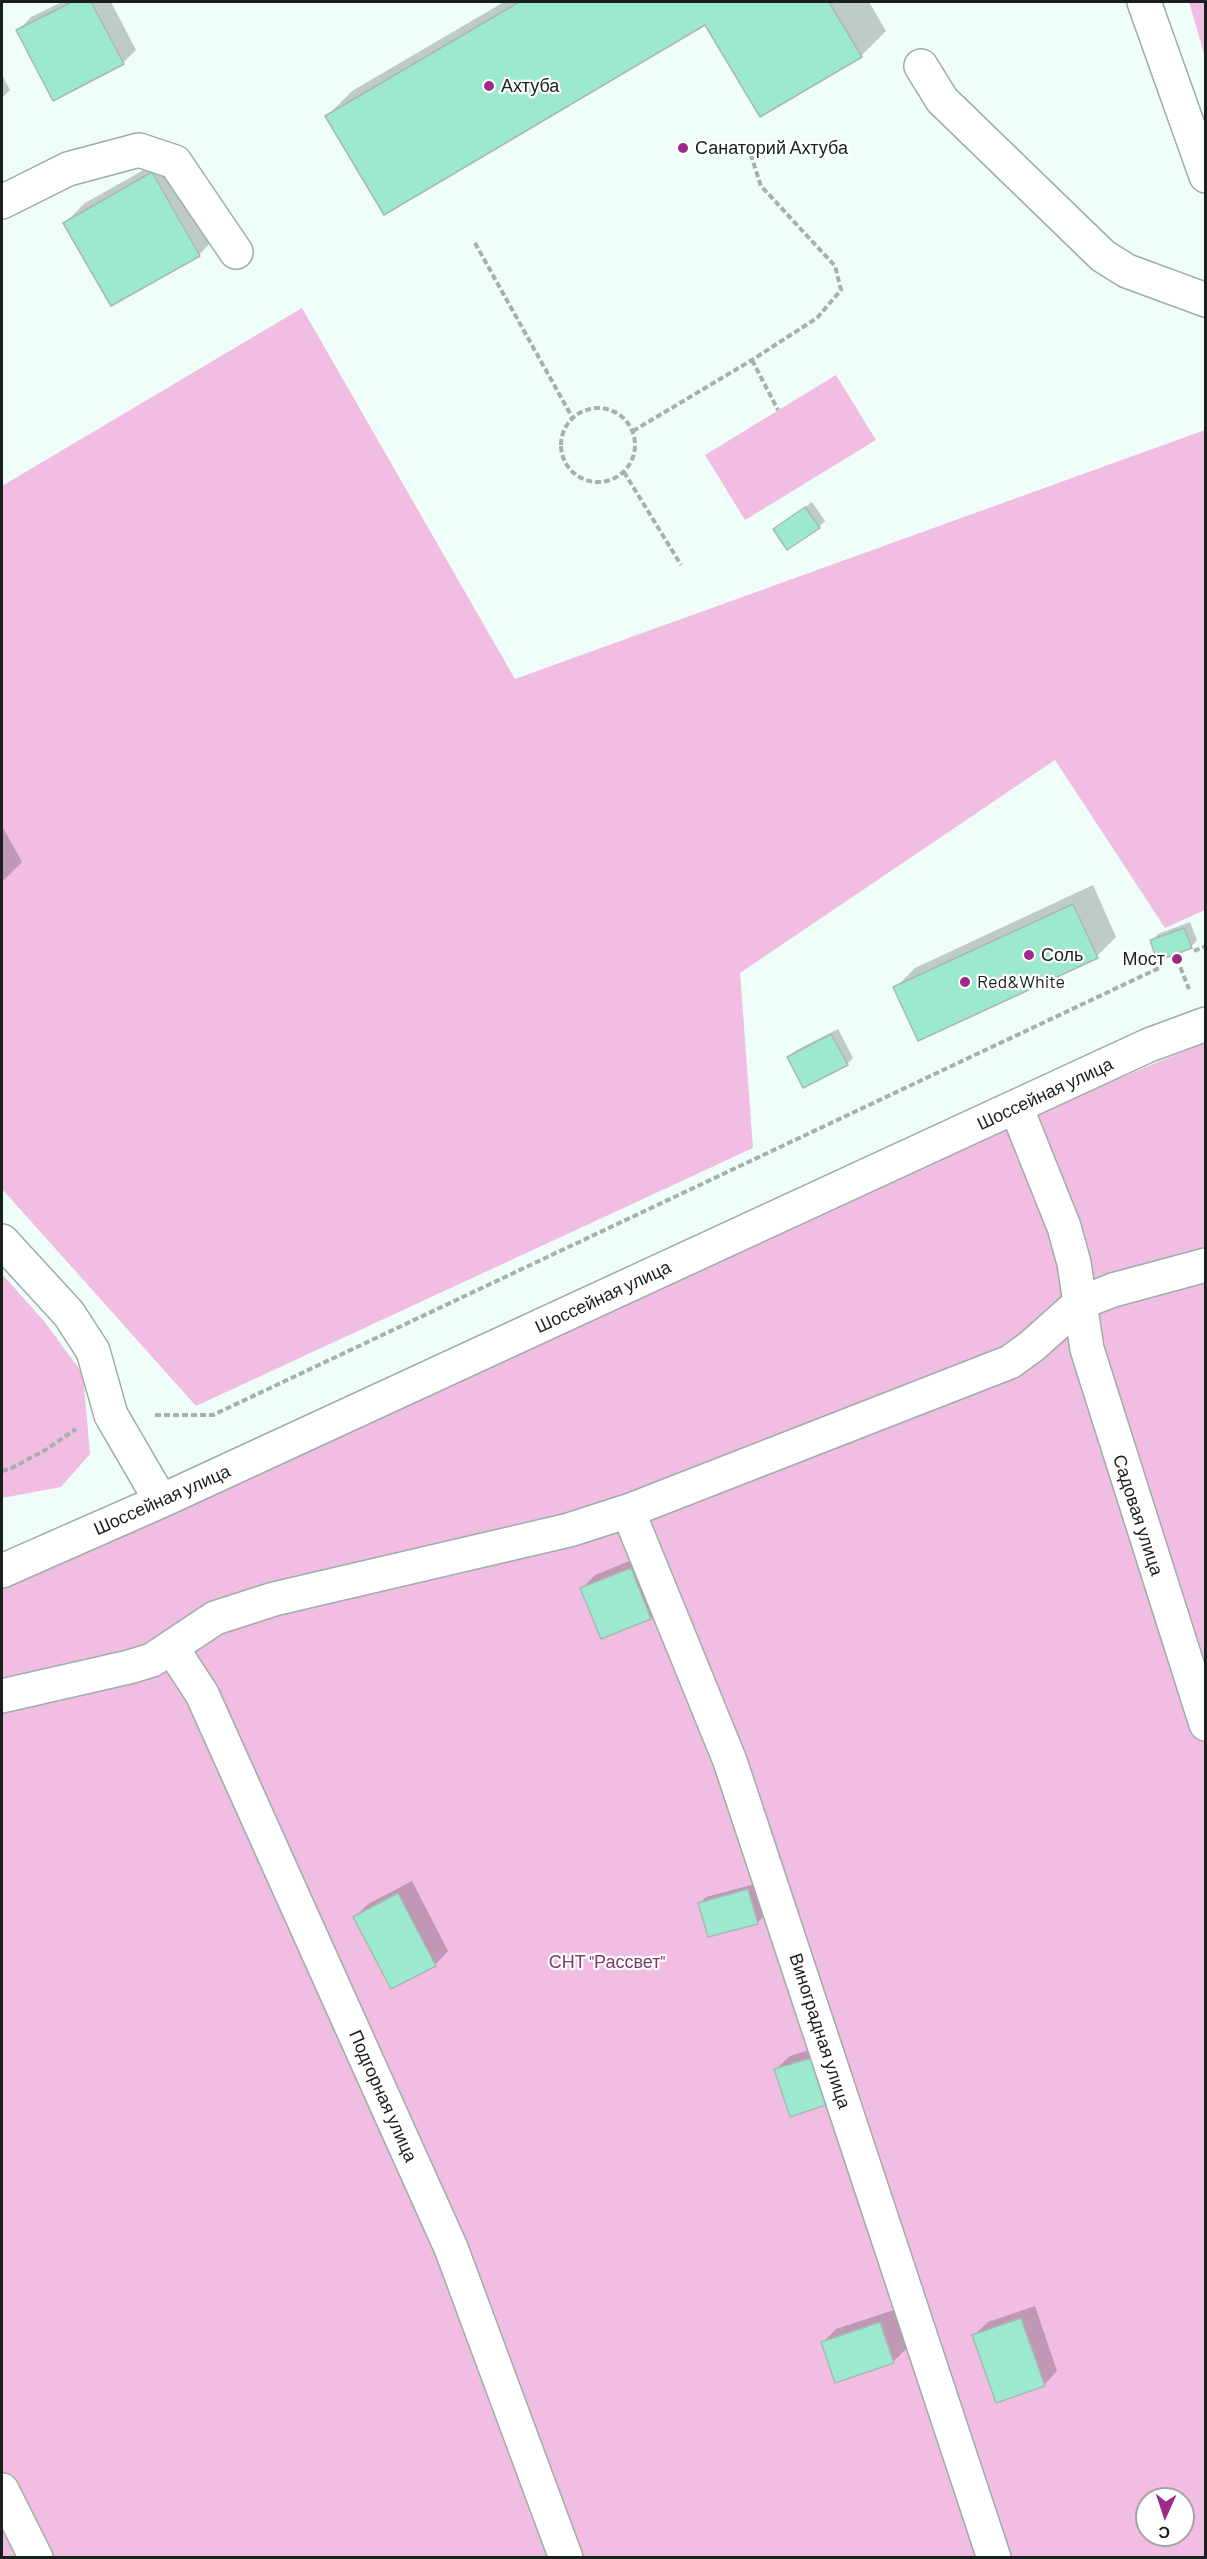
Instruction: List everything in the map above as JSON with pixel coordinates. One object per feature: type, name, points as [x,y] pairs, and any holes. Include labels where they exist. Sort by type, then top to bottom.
[{"type":"street","points":[[1144,2],[1206,176]]},
{"type":"street","points":[[921,66],[942,100],[1103,256],[1127,271],[1206,300]]},
{"type":"street","points":[[2,202],[68,168],[139,150],[175,162],[236,252]]},
{"type":"street","name":"Шоссейная улица","points":[[2,1571],[161,1501],[1149,1045],[1206,1024]]},
{"type":"street","name":"Садовая улица","points":[[1016,1107],[1064,1227],[1087,1349],[1100,1395],[1206,1724]]},
{"type":"street","points":[[2,1241],[69,1314],[93,1352],[111,1415],[161,1501]]},
{"type":"street","points":[[2,1696],[152,1660],[215,1618],[274,1599],[569,1530],[627,1511],[1010,1362],[1032,1346],[1080,1303],[1113,1290],[1206,1265]]},
{"type":"street","name":"Виноградная улица","points":[[627,1511],[730,1761],[994,2558]]},
{"type":"street","name":"Подгорная улица","points":[[172,1648],[202,1694],[452,2248],[566,2558]]},
{"type":"street","points":[[2,2490],[36,2558]]},
{"type":"path","points":[[633,431],[817,318],[841,290],[835,266],[761,186],[748,146]]},
{"type":"path","points":[[475,243],[572,417]]},
{"type":"path","points":[[752,360],[778,410]]},
{"type":"path","points":[[595,407],[618,412],[627,420],[633,431],[635,453],[624,472],[614,479],[591,482],[580,478],[570,470],[564,460],[561,438],[565,426],[572,417],[595,407]]},
{"type":"path","points":[[624,472],[681,566]]},
{"type":"path","points":[[1194,951],[1206,946]]},
{"type":"path","points":[[2,1471],[47,1449],[84,1423],[111,1415],[213,1415],[1159,968]]},
{"type":"green space","points":[[1189,2],[1205,2],[1205,57]]},
{"type":"green space","points":[[302,308],[515,679],[1205,430],[1205,910],[1165,928],[1055,760],[740,973],[753,1148],[196,1406],[2,1189],[2,486]]},
{"type":"green space","points":[[836,375],[876,440],[745,520],[705,455]]},
{"type":"green space","name":"СНТ \"Рассвет\"","points":[[1205,1042],[1205,2557],[2,2557],[2,1585],[880,1180]]},
{"type":"green space","points":[[2,1274],[44,1321],[83,1374],[90,1454],[61,1487],[2,1498]]},
{"type":"building","points":[[72,2],[91,2],[124,64],[53,101],[16,30]]},
{"type":"building","name":"Ахтуба","points":[[519,2],[829,2],[862,57],[760,117],[705,25],[384,215],[325,116]]},
{"type":"building","points":[[152,172],[200,256],[111,306],[63,223]]},
{"type":"building","points":[[805,507],[820,528],[787,550],[773,529]]},
{"type":"building","points":[[1073,904],[1098,958],[918,1041],[893,987]]},
{"type":"building","points":[[1184,928],[1192,948],[1157,961],[1150,940]]},
{"type":"building","points":[[831,1034],[848,1065],[803,1088],[787,1057]]},
{"type":"building","points":[[631,1568],[651,1619],[601,1639],[580,1588]]},
{"type":"building","points":[[748,1889],[758,1924],[708,1937],[698,1903]]},
{"type":"building","points":[[398,1893],[436,1966],[391,1989],[353,1917]]},
{"type":"building","points":[[811,2058],[826,2105],[790,2117],[774,2069]]},
{"type":"building","points":[[1021,2318],[1045,2386],[996,2403],[972,2335]]},
{"type":"building","points":[[880,2322],[894,2363],[835,2383],[821,2342]]},
{"type":"place","name":"Ахтуба","points":[[489,86]]},
{"type":"place","name":"Санаторий Ахтуба","points":[[683,148]]},
{"type":"place","name":"Соль","points":[[1029,955]]},
{"type":"place","name":"Мост","points":[[1177,959]]},
{"type":"place","name":"Red&White","points":[[965,982]]}]
